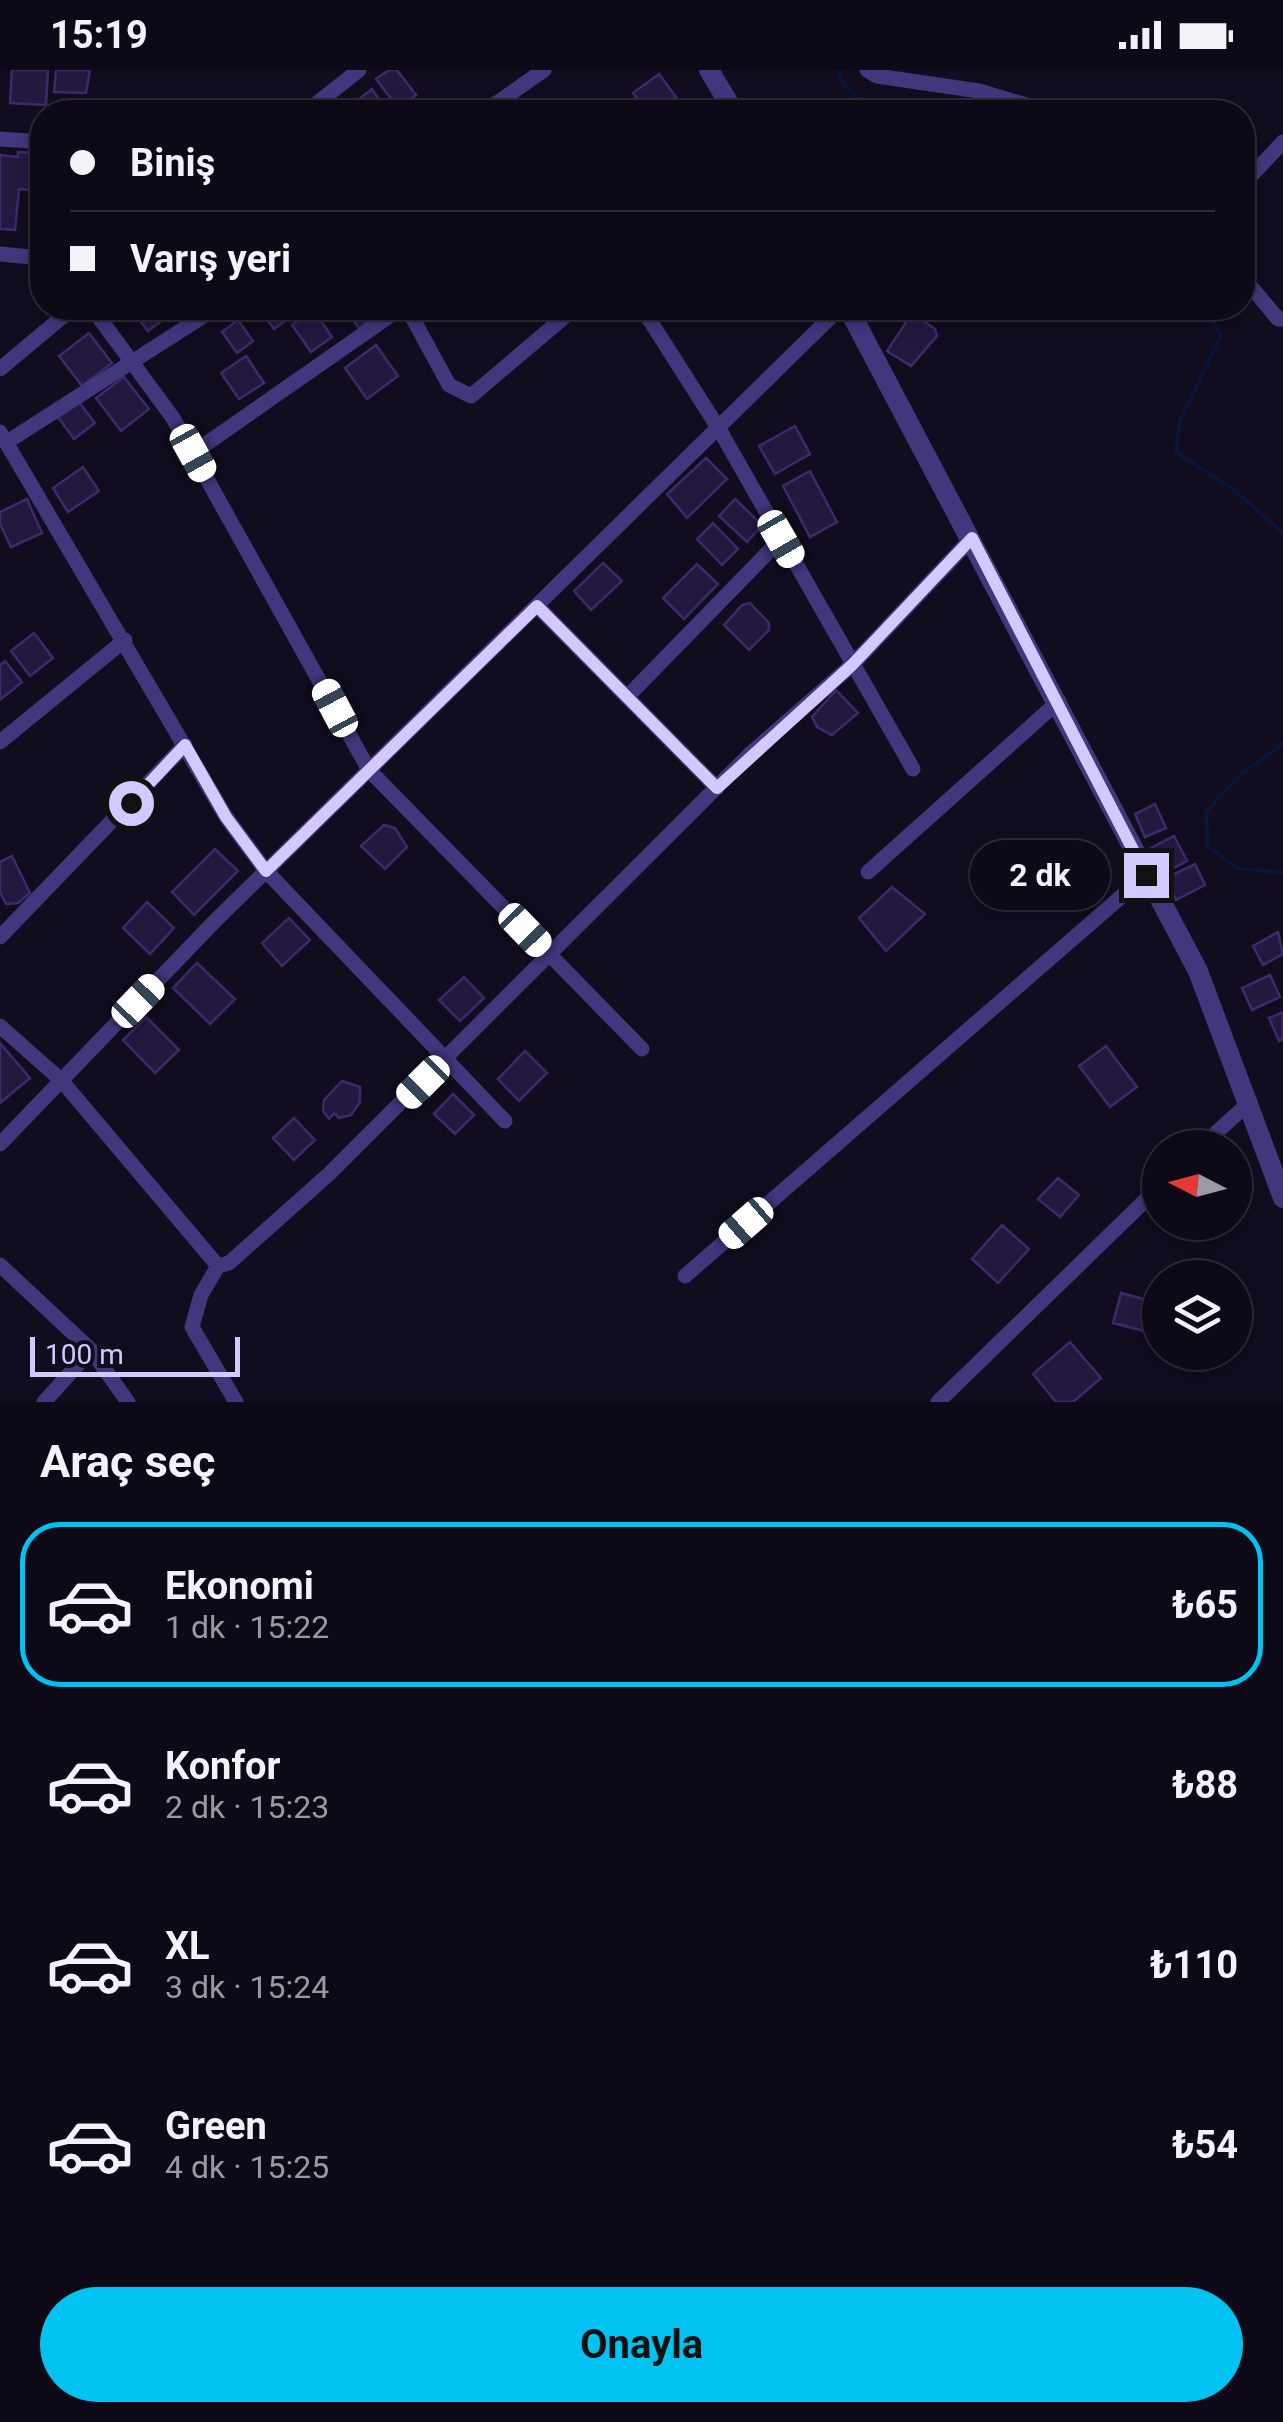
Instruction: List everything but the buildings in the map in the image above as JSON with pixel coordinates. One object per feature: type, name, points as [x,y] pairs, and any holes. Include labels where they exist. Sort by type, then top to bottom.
[{"type":"street","points":[[321,100],[359,70]]},
{"type":"street","points":[[501,100],[544,70]]},
{"type":"street","points":[[708,70],[727,100]]},
{"type":"street","points":[[867,70],[877,76],[978,91],[1009,100]]},
{"type":"street","points":[[0,139],[30,141]]},
{"type":"street","points":[[1255,171],[1283,142]]},
{"type":"street","points":[[0,254],[30,257]]},
{"type":"street","points":[[1255,292],[1278,319],[1283,318]]},
{"type":"street","points":[[0,370],[59,320]]},
{"type":"street","points":[[101,320],[193,453],[369,770],[642,1049]]},
{"type":"street","points":[[198,320],[134,363],[4,437],[226,817],[266,871],[505,1120]]},
{"type":"street","points":[[193,453],[381,320]]},
{"type":"street","points":[[414,320],[450,385],[471,396],[561,320]]},
{"type":"street","points":[[650,320],[719,429],[914,769]]},
{"type":"street","points":[[0,1144],[266,871],[828,320]]},
{"type":"street","points":[[854,320],[1059,701],[1198,971],[1283,1198]]},
{"type":"street","points":[[236,1402],[192,1327],[201,1296],[218,1266],[229,1263],[330,1174],[717,788],[852,665],[972,538]]},
{"type":"street","points":[[627,697],[781,539]]},
{"type":"street","points":[[537,606],[717,788]]},
{"type":"street","points":[[0,742],[125,640]]},
{"type":"street","points":[[868,872],[1059,701]]},
{"type":"street","points":[[0,936],[185,745]]},
{"type":"street","points":[[685,1276],[1146,875]]},
{"type":"street","points":[[0,1026],[62,1080],[218,1266]]},
{"type":"street","points":[[1220,1130],[1250,1102]]},
{"type":"street","points":[[938,1402],[1142,1204]]},
{"type":"street","points":[[0,1264],[91,1350],[128,1402]]},
{"type":"street","points":[[44,1402],[91,1350]]},
{"type":"waterway","points":[[838,70],[849,90],[863,100]]},
{"type":"waterway","points":[[1212,320],[1221,335],[1180,421],[1176,452],[1233,489],[1283,533]]},
{"type":"waterway","points":[[1283,744],[1242,773],[1206,812],[1208,846],[1237,868],[1283,873]]},
{"type":"route","points":[[131,803],[185,745],[226,817],[266,871],[537,606],[717,788],[852,665],[972,538],[1146,875]]}]
